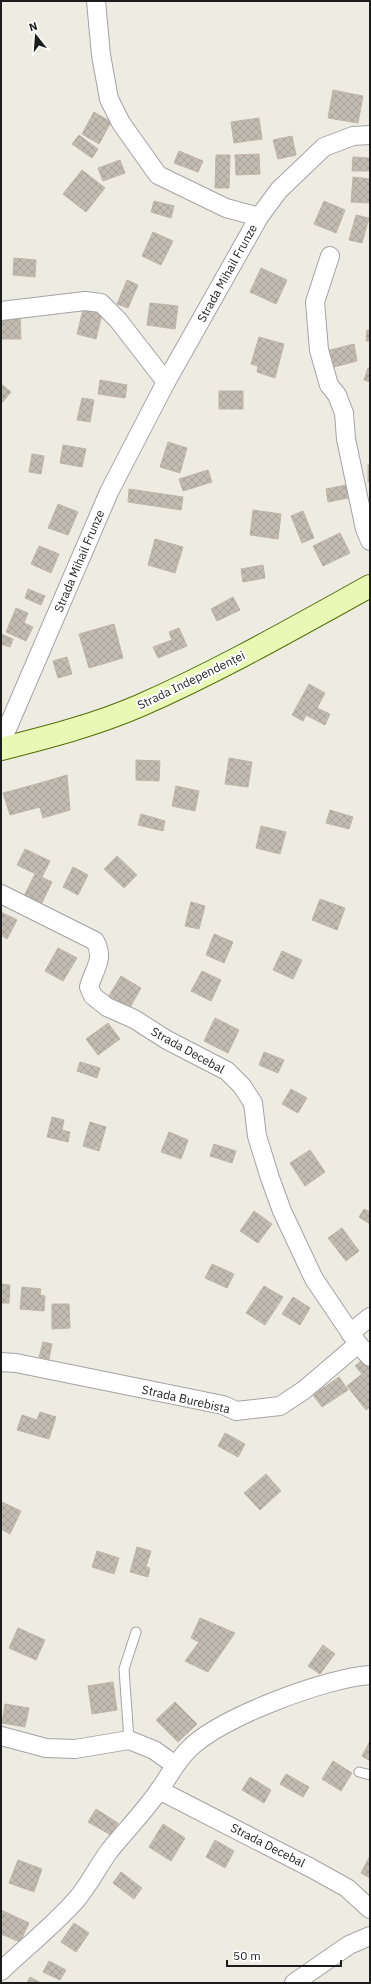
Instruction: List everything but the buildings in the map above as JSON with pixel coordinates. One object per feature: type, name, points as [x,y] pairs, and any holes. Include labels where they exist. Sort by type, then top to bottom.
[{"type":"main road","name":"Strada Independenței","points":[[1,750],[65,733],[139,706],[290,630],[370,586]]},
{"type":"street","name":"Strada Mihail Frunze","points":[[1,743],[109,492],[166,382],[259,216],[226,208],[158,175],[121,123],[109,98],[101,55],[96,1]]},
{"type":"street","points":[[259,216],[279,190],[324,147],[353,136],[370,135]]},
{"type":"street","points":[[330,256],[315,302],[319,350],[329,385],[337,395],[344,413],[346,439],[365,529],[370,541]]},
{"type":"street","points":[[1,311],[85,302],[101,303],[118,320],[166,382]]},
{"type":"street","name":"Strada Decebal","points":[[1,894],[95,941],[100,950],[98,963],[89,987],[93,996],[107,1007],[134,1019],[167,1040],[227,1071],[242,1086],[253,1103],[257,1136],[282,1211],[314,1279],[359,1345]]},
{"type":"street","name":"Strada Burebista","points":[[1,1362],[16,1363],[113,1382],[223,1405],[236,1410],[280,1406],[310,1385],[359,1345],[370,1317]]},
{"type":"street","points":[[1,1971],[51,1926],[76,1899],[109,1851],[159,1790],[175,1765],[201,1737],[241,1717],[319,1685],[351,1676],[370,1675]]},
{"type":"street","points":[[1,1736],[46,1748],[75,1749],[129,1740],[154,1750],[175,1765]]},
{"type":"street","name":"Strada Decebal","points":[[159,1790],[317,1871],[347,1888],[370,1909]]},
{"type":"street","points":[[294,1983],[349,1946],[370,1936]]},
{"type":"lane","points":[[129,1740],[124,1669],[136,1632]]},
{"type":"lane","points":[[359,1772],[370,1775]]}]
